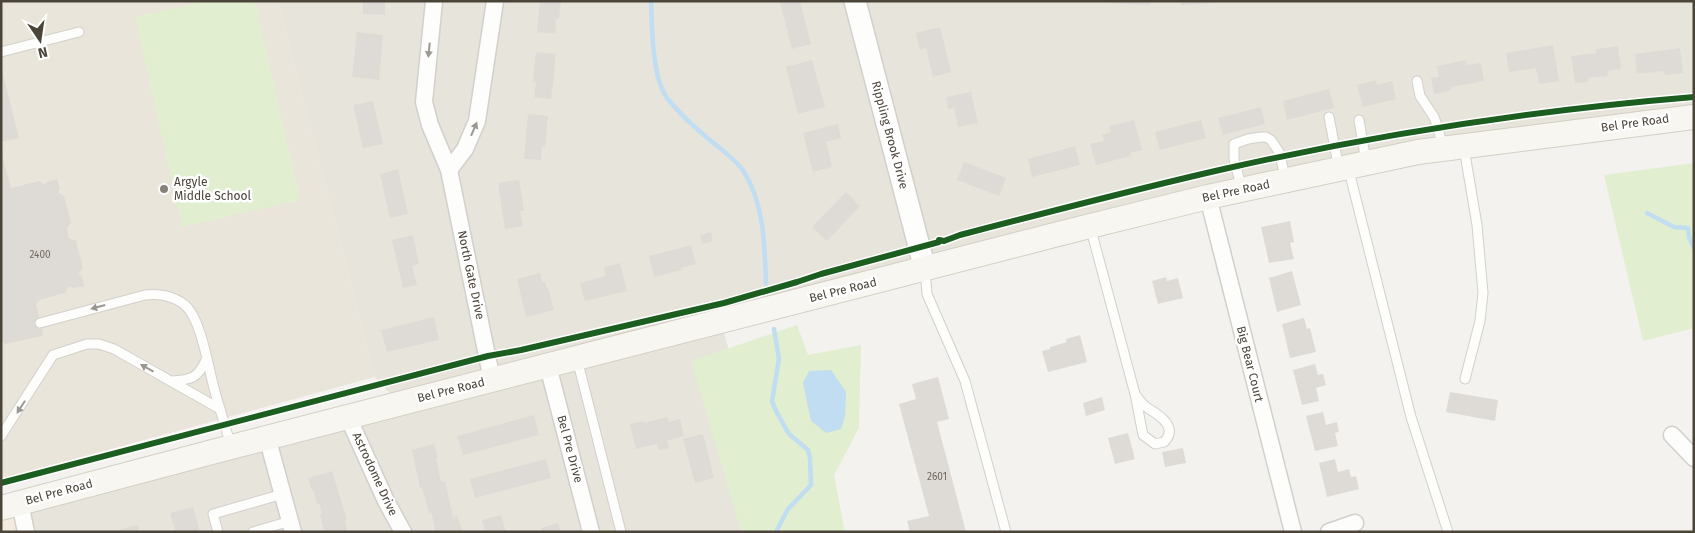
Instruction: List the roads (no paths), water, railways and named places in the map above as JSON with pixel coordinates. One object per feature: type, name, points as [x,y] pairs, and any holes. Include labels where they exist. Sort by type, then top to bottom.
[{"type":"main road","name":"Bel Pre Road","points":[[10,505],[1208,197],[1351,166],[1454,147],[1694,117]]},
{"type":"street","name":"North Gate Drive","points":[[434,1],[424,102],[430,125],[449,170],[492,380]]},
{"type":"street","points":[[449,170],[465,150],[477,121],[495,1]]},
{"type":"street","name":"Rippling Brook Drive","points":[[856,1],[925,269]]},
{"type":"street","name":"Big Bear Court","points":[[1208,197],[1293,532]]},
{"type":"street","name":"Bel Pre Drive","points":[[548,366],[591,532]]},
{"type":"street","name":"Astrodome Drive","points":[[348,417],[386,501],[403,532]]},
{"type":"street","points":[[1672,435],[1694,458]]},
{"type":"street","points":[[268,438],[292,527]]},
{"type":"street","points":[[10,505],[26,532]]},
{"type":"street","points":[[1329,532],[1355,523]]},
{"type":"lane","points":[[1,52],[79,32]]},
{"type":"lane","points":[[1417,81],[1420,96],[1434,117],[1438,128],[1454,147],[1477,225],[1484,292],[1480,322],[1465,379]]},
{"type":"lane","points":[[1330,116],[1351,166],[1411,417],[1448,532]]},
{"type":"lane","points":[[1351,166],[1359,120]]},
{"type":"lane","points":[[1242,190],[1233,152],[1234,144],[1248,139],[1266,137],[1271,140],[1279,152],[1286,180]]},
{"type":"lane","points":[[1090,226],[1135,394],[1143,435],[1155,444],[1164,442],[1168,436],[1169,428],[1167,422],[1158,413],[1142,403],[1135,394]]},
{"type":"lane","points":[[925,269],[927,294],[965,381],[1006,532]]},
{"type":"lane","points":[[40,323],[145,295],[164,295],[179,301],[186,306],[198,326],[231,447]]},
{"type":"lane","points":[[1,436],[53,355],[87,344],[107,346],[220,409]]},
{"type":"lane","points":[[576,358],[621,532]]},
{"type":"lane","points":[[171,382],[196,377],[202,371],[206,360]]},
{"type":"lane","points":[[218,532],[213,514],[283,494]]},
{"type":"lane","points":[[253,532],[292,527]]},
{"type":"water","points":[[831,370],[846,392],[845,416],[841,429],[826,433],[811,421],[803,383],[809,371]]},
{"type":"waterway","points":[[651,1],[654,51],[658,78],[662,89],[667,98],[685,118],[738,164],[755,195],[762,225],[766,284]]},
{"type":"waterway","points":[[1647,213],[1674,227],[1688,228],[1689,237],[1694,248]]},
{"type":"waterway","points":[[774,329],[779,359],[772,401],[789,434],[808,450],[811,485],[788,509],[776,532]]},
{"type":"place","name":"Argyle Middle School","points":[[164,189]]}]
